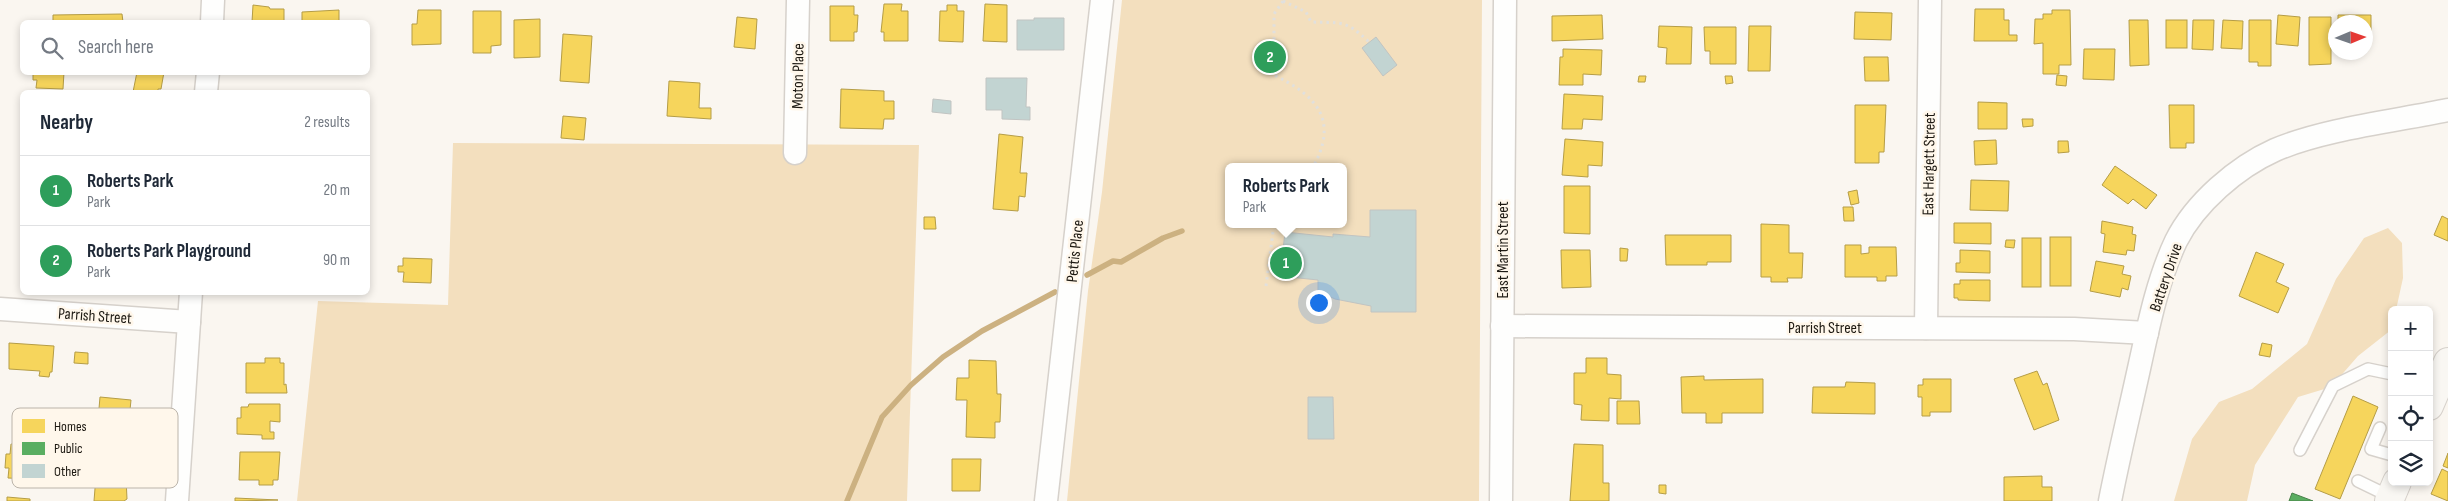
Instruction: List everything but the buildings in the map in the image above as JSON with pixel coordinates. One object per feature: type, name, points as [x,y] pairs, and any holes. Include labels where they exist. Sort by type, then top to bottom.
[{"type":"main road","points":[[2433,396],[2448,362]]},
{"type":"street","points":[[212,20],[213,0]]},
{"type":"street","name":"Moton Place","points":[[795,152],[798,0]]},
{"type":"street","name":"Pettis Place","points":[[1046,501],[1102,0]]},
{"type":"street","name":"East Martin Street","points":[[1501,501],[1505,0]]},
{"type":"street","name":"East Hargett Street","points":[[1926,328],[1930,0]]},
{"type":"street","points":[[206,90],[208,75]]},
{"type":"street","name":"Battery Drive","points":[[2110,501],[2147,333],[2165,269],[2177,240],[2200,206],[2220,186],[2247,165],[2275,150],[2306,140],[2448,110]]},
{"type":"street","points":[[178,486],[192,295]]},
{"type":"street","name":"Parrish Street","points":[[0,309],[189,322]]},
{"type":"street","name":"Parrish Street","points":[[1502,326],[2074,328],[2147,333]]},
{"type":"street","points":[[177,501],[178,488]]},
{"type":"lane","points":[[2300,450],[2332,386],[2368,369],[2388,373]]},
{"type":"lane","points":[[2380,428],[2371,448],[2388,454]]},
{"type":"lane","points":[[2358,481],[2395,495]]},
{"type":"path","points":[[1315,163],[1322,150],[1326,126],[1308,96],[1293,84],[1274,75],[1274,14],[1283,0],[1306,12],[1311,22],[1340,22],[1351,26],[1369,42]]},
{"type":"path","points":[[1266,286],[1273,228]]},
{"type":"shaded area","points":[[1122,0],[1482,0],[1479,501],[1067,501],[1088,291],[1102,192]]},
{"type":"shaded area","points":[[453,143],[919,145],[907,501],[297,501],[318,301],[448,305]]},
{"type":"shaded area","points":[[2388,228],[2402,243],[2403,278],[2397,306],[2388,306],[2388,332],[2358,356],[2331,387],[2298,397],[2255,465],[2247,501],[2174,501],[2192,439],[2219,402],[2252,389],[2307,344],[2336,279],[2364,238]]},
{"type":"waterway","points":[[1087,275],[1113,261],[1121,262],[1163,238],[1182,231]]},
{"type":"waterway","points":[[847,501],[882,417],[911,385],[943,357],[982,331],[1055,292]]},
{"type":"place","name":"Roberts Park Playground","points":[[1270,57]]},
{"type":"place","name":"Roberts Park","points":[[1286,263]]}]
